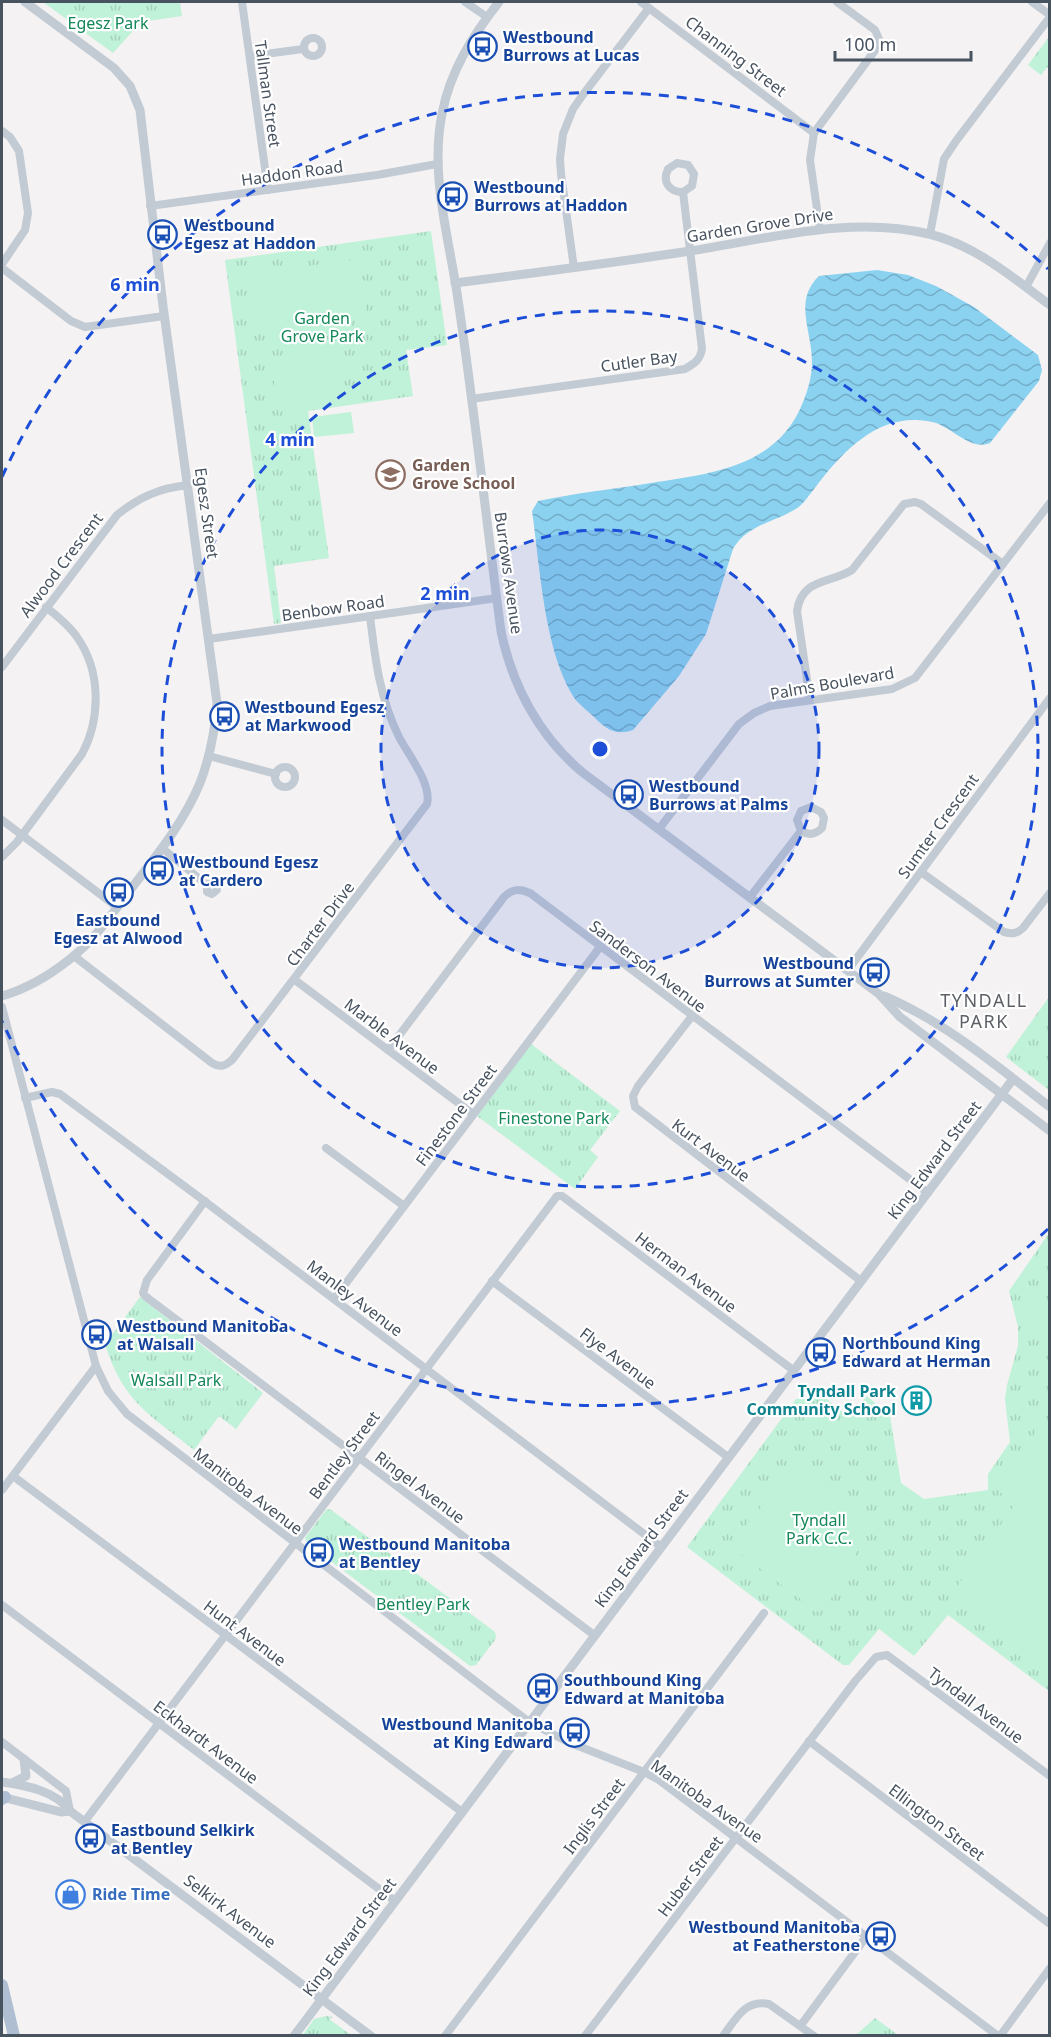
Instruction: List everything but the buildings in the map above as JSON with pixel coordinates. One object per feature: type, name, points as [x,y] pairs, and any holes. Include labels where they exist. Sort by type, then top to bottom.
[{"type":"main road","points":[[2,1985],[14,2036]]},
{"type":"street","name":"Egesz Street","points":[[2,996],[21,989],[74,956],[95,935],[162,848],[192,801],[209,756],[217,703],[164,316],[140,110],[130,86],[114,68],[25,2]]},
{"type":"street","name":"Tallman Street","points":[[242,2],[268,190]]},
{"type":"street","points":[[465,2],[487,17]]},
{"type":"street","name":"Burrows Avenue","points":[[499,2],[472,38],[451,82],[442,113],[437,164],[506,652],[513,674],[534,718],[571,762],[848,970],[879,994],[900,1017],[1050,1131]]},
{"type":"street","name":"Channing Street","points":[[641,2],[814,133]]},
{"type":"street","points":[[820,230],[810,160],[814,133],[878,44],[878,34],[875,30],[837,2]]},
{"type":"street","points":[[930,234],[944,159],[1050,16],[1032,2]]},
{"type":"street","points":[[574,268],[560,166],[565,128],[582,96],[650,8]]},
{"type":"street","points":[[250,56],[303,49]]},
{"type":"street","points":[[2,131],[10,137],[19,151],[28,213],[26,230],[2,266],[71,321],[85,327],[164,316]]},
{"type":"street","name":"Haddon Road","points":[[150,206],[377,175],[437,164]]},
{"type":"street","name":"Cutler Bay","points":[[471,399],[685,369],[696,362],[702,349],[683,192]]},
{"type":"street","name":"Garden Grove Drive","points":[[455,283],[574,268],[820,230],[878,226],[930,234],[970,249],[1050,305]]},
{"type":"street","points":[[1026,287],[1050,243]]},
{"type":"street","name":"Alwood Crescent","points":[[2,667],[117,515],[133,502],[147,495],[188,485]]},
{"type":"street","points":[[810,700],[799,604],[811,586],[852,570],[904,504],[915,502],[921,504],[1003,564]]},
{"type":"street","name":"Palms Boulevard","points":[[659,829],[739,724],[754,712],[770,706],[892,689],[915,678],[1050,503]]},
{"type":"street","name":"Benbow Road","points":[[209,639],[497,598]]},
{"type":"street","points":[[2,857],[22,836],[82,754],[89,741],[96,711],[93,677],[83,648],[78,638],[46,607]]},
{"type":"street","name":"Charter Drive","points":[[74,956],[218,1066],[225,1065],[232,1060],[427,804],[428,789],[388,713],[375,664],[370,616]]},
{"type":"street","name":"Sumter Crescent","points":[[848,970],[1050,698]]},
{"type":"street","points":[[209,756],[276,774]]},
{"type":"street","points":[[2,820],[117,907]]},
{"type":"street","points":[[750,897],[801,831]]},
{"type":"street","points":[[162,848],[207,885]]},
{"type":"street","points":[[921,872],[1004,932],[1010,933],[1019,932],[1023,928],[1050,892]]},
{"type":"street","name":"Sanderson Avenue","points":[[388,1050],[509,892],[523,890],[928,1193]]},
{"type":"street","name":"Finestone Street","points":[[334,1299],[600,946]]},
{"type":"street","name":"Marble Avenue","points":[[295,980],[474,1114]]},
{"type":"street","name":"Burrows Avenue","points":[[879,994],[908,1006],[966,1044],[1050,1107]]},
{"type":"street","name":"Manitoba Avenue","points":[[2,1008],[96,1366],[108,1390],[127,1414],[529,1722],[568,1742],[659,1780],[999,2036]]},
{"type":"street","name":"Kurt Avenue","points":[[692,1016],[638,1086],[633,1096],[635,1107],[861,1281]]},
{"type":"street","name":"King Edward Street","points":[[294,2036],[1013,1079]]},
{"type":"street","name":"Manley Avenue","points":[[25,1098],[52,1092],[60,1094],[660,1546]]},
{"type":"street","points":[[326,1148],[404,1206]]},
{"type":"street","name":"Bentley Street","points":[[85,1821],[492,1281],[557,1196],[562,1196]]},
{"type":"street","name":"Herman Avenue","points":[[562,1196],[793,1370]]},
{"type":"street","name":"Ringel Avenue","points":[[205,1201],[147,1280],[143,1293],[145,1296],[594,1635]]},
{"type":"street","name":"Flye Avenue","points":[[492,1281],[728,1457]]},
{"type":"street","points":[[2,1490],[96,1366]]},
{"type":"street","name":"Hunt Avenue","points":[[13,1476],[462,1812]]},
{"type":"street","name":"Eckhardt Avenue","points":[[2,1605],[394,1901]]},
{"type":"street","name":"Inglis Street","points":[[445,2036],[764,1613]]},
{"type":"street","name":"Huber Street","points":[[585,2036],[876,1656],[887,1655]]},
{"type":"street","name":"Tyndall Avenue","points":[[887,1655],[1050,1776]]},
{"type":"street","points":[[2,1742],[66,1791],[70,1811]]},
{"type":"street","name":"Ellington Street","points":[[809,1742],[1050,1924]]},
{"type":"street","points":[[12,1783],[26,1776],[24,1760]]},
{"type":"street","name":"Selkirk Avenue","points":[[2,1782],[27,1786],[65,1803],[70,1811],[371,2036]]},
{"type":"street","name":"Selkirk Avenue","points":[[3,1798],[62,1812],[70,1811]]},
{"type":"street","points":[[801,2025],[866,1937]]},
{"type":"street","points":[[999,2036],[1050,1968]]},
{"type":"street","points":[[723,2036],[744,2008],[762,2002],[769,2004],[814,2036]]},
{"type":"green space","name":"Egesz Park","points":[[43,2],[180,2],[182,16],[141,22],[113,53]]},
{"type":"green space","points":[[1049,37],[1049,69],[1047,67],[1041,75],[1028,65]]},
{"type":"green space","name":"Garden Grove Park","points":[[431,231],[447,345],[406,350],[413,396],[308,411],[329,558],[274,566],[281,623],[274,624],[225,260]]},
{"type":"green space","points":[[358,259],[366,315],[253,331],[245,275]]},
{"type":"green space","points":[[334,338],[342,396],[338,403],[278,412],[274,380],[283,358],[303,345]]},
{"type":"green space","points":[[351,412],[354,433],[314,437],[312,417]]},
{"type":"green space","points":[[1049,997],[1049,1090],[1006,1057]]},
{"type":"green space","name":"Finestone Park","points":[[531,1044],[620,1111],[590,1150],[598,1157],[575,1189],[477,1116]]},
{"type":"green space","name":"Tyndall Park C.C.","points":[[1049,1233],[1049,1691],[948,1615],[914,1656],[879,1629],[849,1665],[843,1665],[687,1547],[796,1399],[823,1396],[850,1418],[867,1396],[890,1416],[901,1483],[924,1499],[988,1490],[988,1474],[1010,1442],[1005,1399],[1018,1346],[1018,1327],[1009,1291]]},
{"type":"green space","name":"Walsall Park","points":[[140,1297],[263,1393],[236,1429],[219,1416],[194,1450],[151,1416],[129,1394],[112,1364],[105,1344]]},
{"type":"green space","points":[[1032,1301],[1049,1314],[1048,1338],[1020,1317]]},
{"type":"green space","points":[[1043,1423],[1050,1428],[1050,1660],[1048,1663],[959,1594],[957,1587],[1015,1504],[993,1487]]},
{"type":"green space","points":[[799,1460],[827,1480],[845,1497],[857,1516],[860,1527],[857,1550],[847,1576],[837,1592],[818,1612],[734,1549],[734,1541]]},
{"type":"green space","name":"Bentley Park","points":[[330,1509],[495,1632],[495,1640],[476,1665],[470,1666],[308,1544],[305,1538],[326,1510]]},
{"type":"green space","points":[[333,2017],[329,2019],[351,2035],[303,2035],[314,2019]]},
{"type":"green space","points":[[875,2018],[898,2035],[856,2035]]},
{"type":"water","points":[[877,270],[908,275],[936,286],[974,307],[1038,355],[1042,370],[1039,381],[990,443],[983,445],[969,442],[936,423],[917,420],[899,421],[886,425],[861,439],[830,469],[801,505],[747,533],[739,540],[733,549],[706,634],[679,676],[633,730],[616,732],[607,728],[575,699],[563,677],[555,655],[541,582],[532,511],[538,501],[697,476],[740,464],[760,454],[777,441],[792,424],[808,388],[812,362],[805,306],[811,286],[819,276]]},
{"type":"place","name":"Westbound Burrows at Lucas","points":[[482,46]]},
{"type":"place","name":"Westbound Burrows at Haddon","points":[[453,196]]},
{"type":"place","name":"Westbound Egesz at Haddon","points":[[163,234]]},
{"type":"place","name":"Garden Grove School","points":[[391,474]]},
{"type":"place","name":"Westbound Egesz at Markwood","points":[[224,716]]},
{"type":"place","name":"Westbound Burrows at Palms","points":[[628,795]]},
{"type":"place","name":"Westbound Egesz at Cardero","points":[[158,871]]},
{"type":"place","name":"Eastbound Egesz at Alwood","points":[[118,892]]},
{"type":"place","name":"Westbound Burrows at Sumter","points":[[875,972]]},
{"type":"place","name":"Westbound Manitoba at Walsall","points":[[96,1335]]},
{"type":"place","name":"Northbound King Edward at Herman","points":[[821,1352]]},
{"type":"place","name":"Tyndall Park Community School","points":[[917,1400]]},
{"type":"place","name":"Westbound Manitoba at Bentley","points":[[318,1553]]},
{"type":"place","name":"Southbound King Edward at Manitoba","points":[[543,1689]]},
{"type":"place","name":"Westbound Manitoba at King Edward","points":[[574,1733]]},
{"type":"place","name":"Eastbound Selkirk at Bentley","points":[[90,1839]]},
{"type":"place","name":"Ride Time","points":[[71,1894]]},
{"type":"place","name":"Westbound Manitoba at Featherstone","points":[[881,1936]]},
{"type":"district","name":"TYNDALL PARK","points":[[984,1010]]}]
